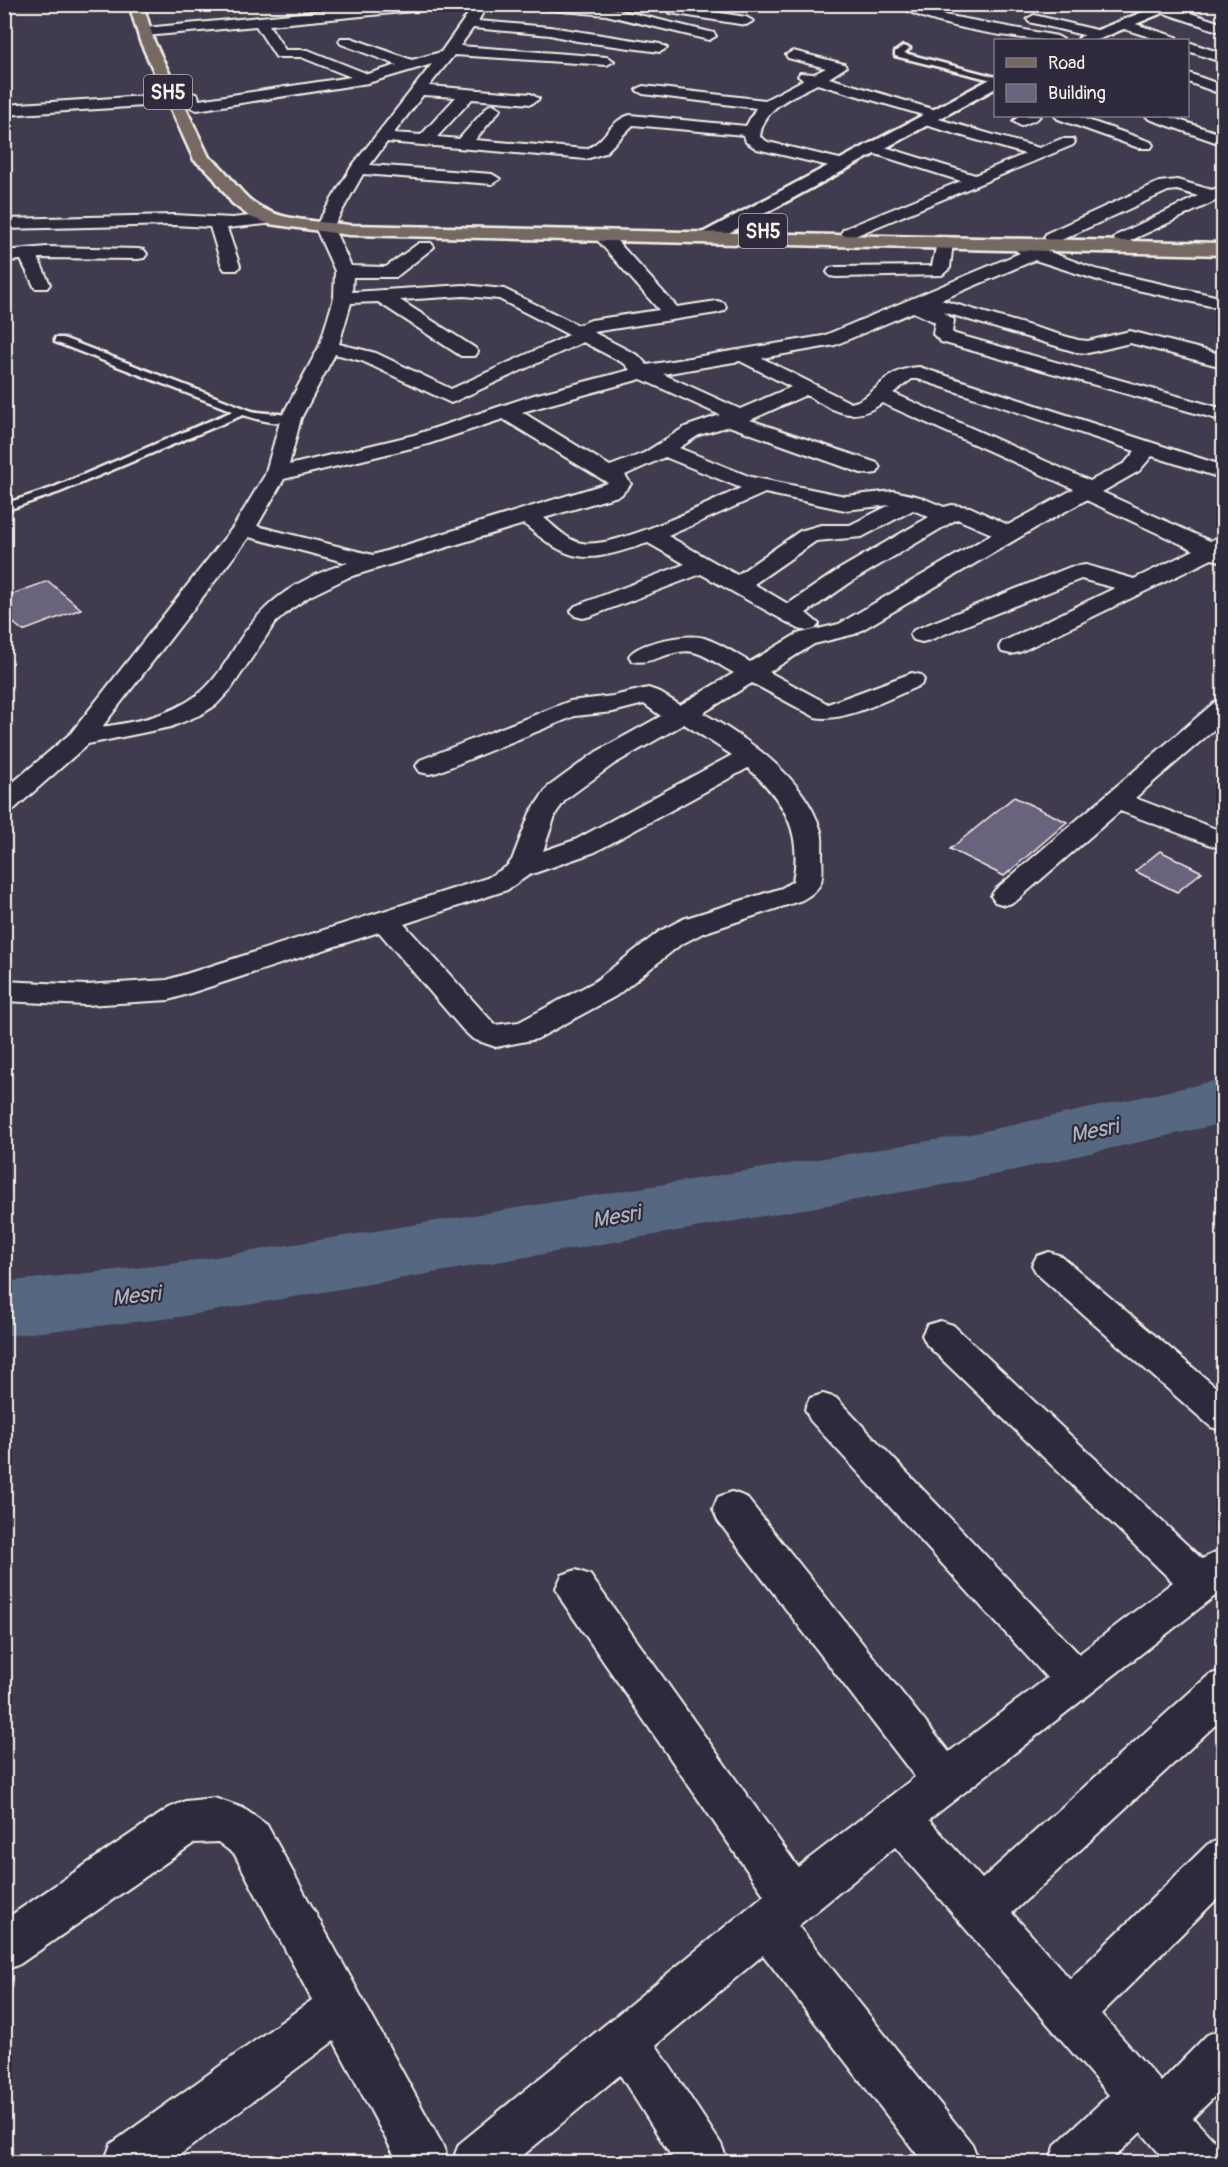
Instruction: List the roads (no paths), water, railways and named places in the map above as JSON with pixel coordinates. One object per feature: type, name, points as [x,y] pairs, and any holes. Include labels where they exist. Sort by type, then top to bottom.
[{"type":"main road","name":"SH5","points":[[136,4],[172,99],[202,160],[216,169],[245,206],[269,219],[318,224],[716,233],[944,242],[1224,249]]},
{"type":"main road","name":"SH5","points":[[160,13],[174,49]]},
{"type":"main road","name":"SH5","points":[[186,78],[197,106]]},
{"type":"main road","points":[[216,147],[221,158],[216,169]]},
{"type":"main road","name":"SH5","points":[[318,224],[349,230],[602,235],[850,233],[1224,241]]},
{"type":"street","points":[[145,32],[260,21],[303,13],[444,4]]},
{"type":"street","points":[[4,804],[80,738],[244,529],[276,475],[291,418],[329,347],[344,298],[344,271],[318,224],[482,4]]},
{"type":"street","points":[[531,4],[622,14],[709,36]]},
{"type":"street","points":[[905,4],[923,13],[966,24],[1053,39]]},
{"type":"street","points":[[1021,15],[1090,39],[1171,7],[1224,29]]},
{"type":"street","points":[[622,14],[681,10],[746,21]]},
{"type":"street","points":[[303,13],[320,34]]},
{"type":"street","points":[[260,21],[281,54],[303,53],[368,79]]},
{"type":"street","points":[[469,24],[550,31],[577,37],[660,48]]},
{"type":"street","points":[[966,24],[996,39]]},
{"type":"street","points":[[1126,25],[1168,39]]},
{"type":"street","points":[[346,41],[414,66]]},
{"type":"street","points":[[1189,46],[1224,59]]},
{"type":"street","points":[[792,55],[839,67],[767,105],[760,111],[752,131],[752,139],[763,146],[842,164]]},
{"type":"street","points":[[444,57],[459,68]]},
{"type":"street","points":[[4,110],[172,99],[197,106],[368,79],[444,57],[607,61]]},
{"type":"street","points":[[789,71],[1040,153]]},
{"type":"street","points":[[1189,77],[1224,91]]},
{"type":"street","points":[[716,233],[994,81]]},
{"type":"street","points":[[419,90],[531,99]]},
{"type":"street","points":[[643,90],[767,105]]},
{"type":"street","points":[[424,141],[468,94]]},
{"type":"street","points":[[462,145],[493,109]]},
{"type":"street","points":[[1066,117],[1145,145]]},
{"type":"street","points":[[1157,117],[1224,140]]},
{"type":"street","points":[[383,137],[591,154],[598,152],[624,123],[635,120],[752,131]]},
{"type":"street","points":[[850,233],[1067,142]]},
{"type":"street","points":[[872,148],[976,180]]},
{"type":"street","points":[[371,152],[498,162]]},
{"type":"street","points":[[358,169],[492,179]]},
{"type":"street","points":[[1053,237],[1165,186],[1177,185],[1220,196]]},
{"type":"street","points":[[1123,239],[1197,203],[1220,196]]},
{"type":"street","points":[[174,220],[245,206]]},
{"type":"street","points":[[41,284],[16,254],[7,224],[174,220],[217,223],[269,219]]},
{"type":"street","points":[[217,223],[231,266]]},
{"type":"street","points":[[602,235],[672,313]]},
{"type":"street","points":[[836,272],[936,271],[941,268],[944,242]]},
{"type":"street","points":[[1014,243],[1034,254],[1098,273],[1224,304]]},
{"type":"street","points":[[344,271],[390,273],[425,247]]},
{"type":"street","points":[[16,254],[138,254]]},
{"type":"street","points":[[276,475],[421,440],[541,399],[649,371],[828,341],[1034,254]]},
{"type":"street","points":[[344,298],[442,291],[489,291],[516,299],[632,360],[733,418],[869,468]]},
{"type":"street","points":[[382,297],[468,352]]},
{"type":"street","points":[[920,304],[1076,346],[1088,347],[1130,337],[1219,360]]},
{"type":"street","points":[[920,304],[945,320],[942,334],[948,338],[1224,414]]},
{"type":"street","points":[[329,347],[369,357],[451,397],[580,334],[591,326],[717,307]]},
{"type":"street","points":[[744,356],[848,409],[863,408],[902,375],[919,373],[1224,472]]},
{"type":"street","points":[[609,474],[663,449],[692,431],[733,418],[806,388]]},
{"type":"street","points":[[879,393],[1088,490],[1210,552]]},
{"type":"street","points":[[80,738],[152,725],[193,709],[209,698],[268,616],[320,581],[372,562],[617,488],[620,484],[609,474],[505,411]]},
{"type":"street","points":[[519,869],[525,862],[543,813],[557,793],[605,758],[682,714],[786,649],[823,634],[847,629],[1009,534],[1132,467],[1148,448]]},
{"type":"street","points":[[663,449],[745,482],[845,503],[894,498],[912,502],[946,516]]},
{"type":"street","points":[[527,515],[572,548],[597,550],[650,535],[762,486]]},
{"type":"street","points":[[738,585],[808,536],[821,532],[854,532],[912,502]]},
{"type":"street","points":[[789,614],[846,575],[952,512],[962,512],[1009,534]]},
{"type":"street","points":[[244,529],[372,562]]},
{"type":"street","points":[[650,535],[823,634]]},
{"type":"street","points":[[1011,647],[1133,586],[1210,552]]},
{"type":"street","points":[[583,611],[703,565]]},
{"type":"street","points":[[922,635],[1078,572],[1086,572],[1133,586]]},
{"type":"street","points":[[641,656],[666,647],[699,644],[824,711],[833,711],[912,680]]},
{"type":"street","points":[[386,921],[484,1032],[496,1036],[507,1036],[526,1032],[605,989],[670,938],[693,926],[792,894],[806,886],[809,876],[807,832],[793,800],[750,756],[728,738],[648,696],[613,704],[570,709],[429,766]]},
{"type":"street","points":[[1005,896],[1224,707]]},
{"type":"street","points":[[4,991],[51,996],[118,996],[169,990],[497,884],[519,869],[585,846],[750,756]]},
{"type":"street","points":[[1115,799],[1224,842]]},
{"type":"street","points":[[1048,1265],[1224,1416]]},
{"type":"street","points":[[477,2163],[780,1911],[1212,1574],[940,1335]]},
{"type":"street","points":[[823,1409],[1077,1681]]},
{"type":"street","points":[[732,1509],[945,1781]]},
{"type":"street","points":[[576,1588],[780,1911],[954,2163]]},
{"type":"street","points":[[980,1911],[1224,1689]]},
{"type":"street","points":[[898,1817],[1199,2163]]},
{"type":"street","points":[[4,1948],[185,1823],[211,1818],[234,1826],[251,1840],[424,2163]]},
{"type":"street","points":[[1068,2013],[1224,1860]]},
{"type":"street","points":[[129,2163],[341,2007]]},
{"type":"street","points":[[625,2040],[703,2163]]},
{"type":"street","points":[[1074,2163],[1224,2052]]},
{"type":"lane","points":[[906,48],[898,54],[994,79]]},
{"type":"lane","points":[[58,340],[242,411],[267,418],[291,418]]},
{"type":"lane","points":[[4,508],[56,490],[242,411]]},
{"type":"waterway","name":"Mesri","points":[[4,1309],[172,1291],[966,1158],[1224,1101]]}]
